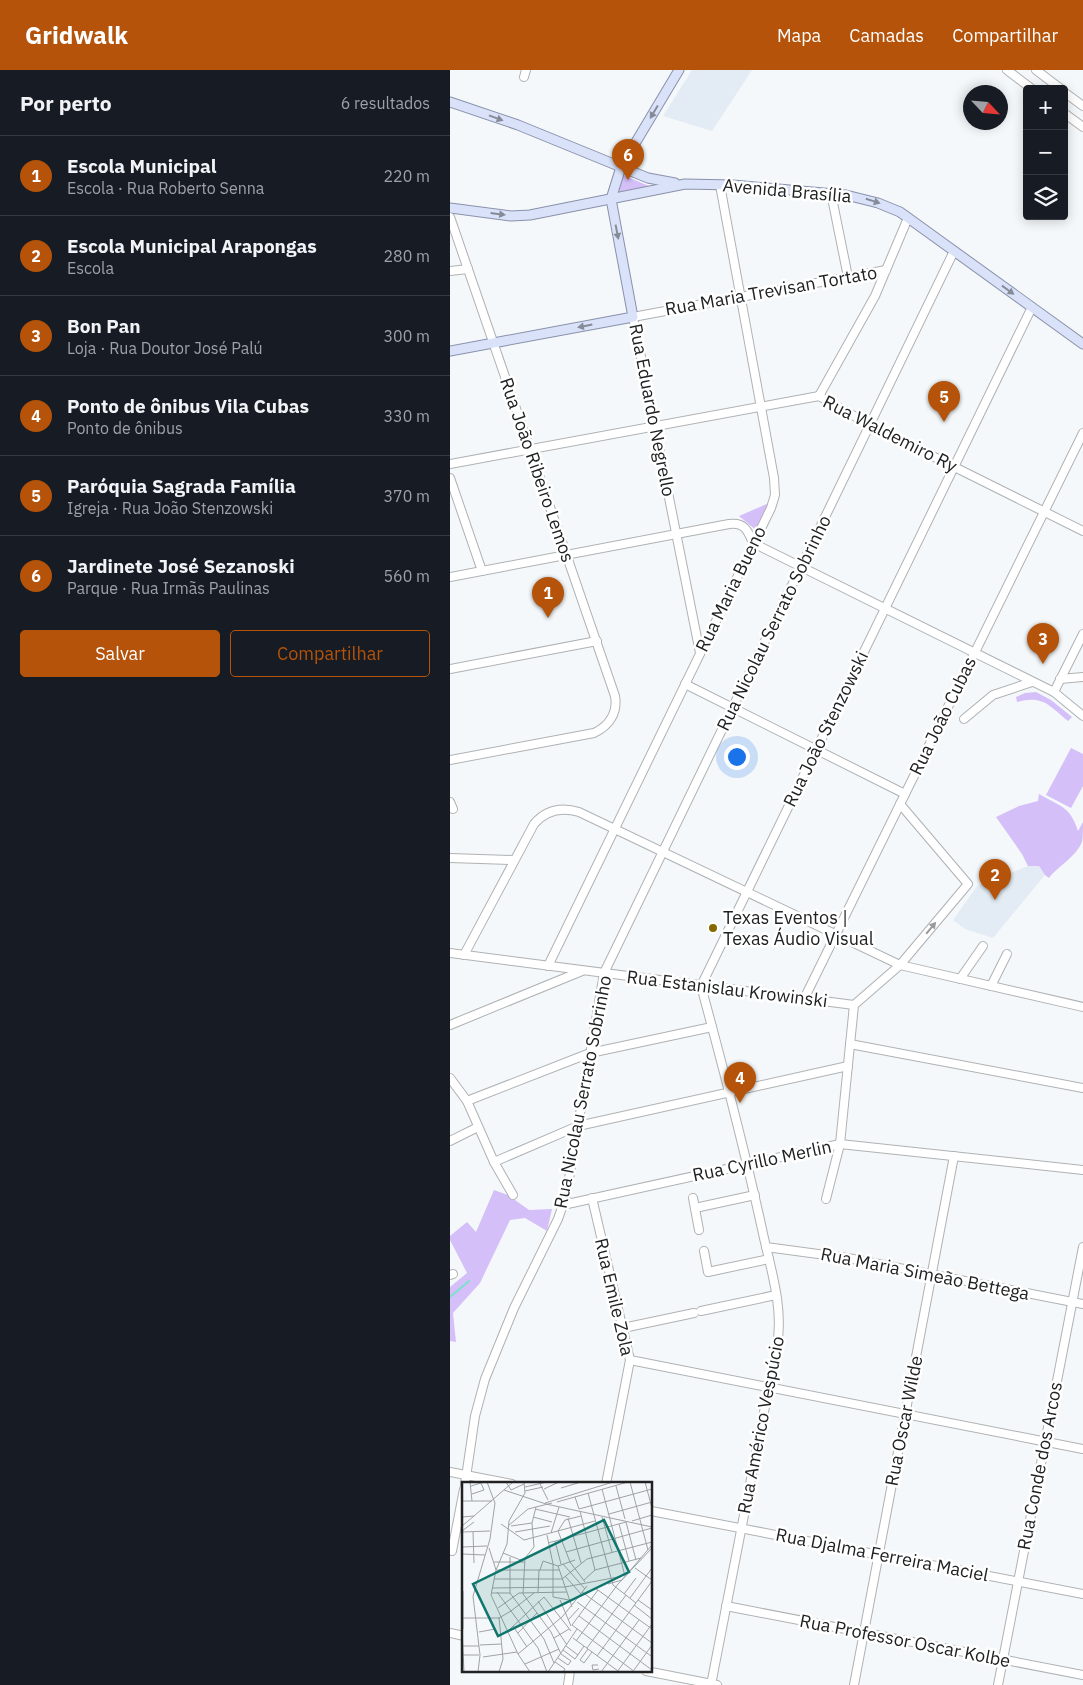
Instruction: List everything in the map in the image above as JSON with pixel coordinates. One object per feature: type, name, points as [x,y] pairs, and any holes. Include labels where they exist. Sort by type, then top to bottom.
[{"type":"main road","name":"Rua Eduardo Negrello","points":[[633,317],[611,199],[621,167],[679,70]]},
{"type":"main road","points":[[450,102],[518,125],[657,181],[685,184]]},
{"type":"main road","name":"Avenida Brasília","points":[[450,208],[511,216],[530,215],[685,184],[855,196],[890,207],[908,218],[1083,344]]},
{"type":"main road","name":"Rua Maria Trevisan Tortato","points":[[450,351],[633,317]]},
{"type":"street","points":[[1008,70],[1027,85]]},
{"type":"street","points":[[1036,70],[1055,85]]},
{"type":"street","points":[[1068,95],[1083,106]]},
{"type":"street","points":[[1068,116],[1083,127]]},
{"type":"street","name":"Rua Maria Bueno","points":[[548,966],[771,508],[775,495],[774,478],[720,185]]},
{"type":"street","points":[[831,193],[848,277]]},
{"type":"street","name":"Rua João Ribeiro Lemos","points":[[450,217],[615,696],[615,710],[609,722],[599,731],[587,735],[450,760]]},
{"type":"street","points":[[819,396],[875,296],[908,218]]},
{"type":"street","name":"Rua Nicolau Serrato Sobrinho","points":[[465,1482],[478,1405],[488,1370],[514,1308],[563,1205],[570,1177],[604,973],[954,251]]},
{"type":"street","points":[[450,271],[468,269]]},
{"type":"street","name":"Rua Maria Trevisan Tortato","points":[[633,317],[886,270]]},
{"type":"street","name":"Rua João Stenzowski","points":[[702,986],[1032,307]]},
{"type":"street","name":"Rua Eduardo Negrello","points":[[633,317],[700,653]]},
{"type":"street","name":"Rua Waldemiro Ry","points":[[450,464],[819,396],[870,425],[1083,531]]},
{"type":"street","name":"Rua João Cubas","points":[[804,999],[1083,433]]},
{"type":"street","points":[[450,478],[482,571]]},
{"type":"street","points":[[450,577],[735,523],[745,526],[753,543],[1054,692],[1083,716]]},
{"type":"street","points":[[1054,692],[1083,634]]},
{"type":"street","points":[[450,669],[597,642]]},
{"type":"street","points":[[1060,679],[1083,677]]},
{"type":"street","points":[[964,719],[993,694],[1032,682]]},
{"type":"street","points":[[685,684],[905,794]]},
{"type":"street","points":[[826,1199],[840,1144],[854,1005],[900,965],[968,884],[900,804]]},
{"type":"street","points":[[464,955],[529,831],[539,818],[547,813],[561,809],[579,812],[900,965],[1083,1006]]},
{"type":"street","points":[[450,858],[513,860]]},
{"type":"street","points":[[960,979],[983,946]]},
{"type":"street","name":"Rua Estanislau Krowinski","points":[[450,953],[854,1005]]},
{"type":"street","points":[[991,986],[1007,954]]},
{"type":"street","points":[[450,1026],[584,970]]},
{"type":"street","points":[[702,986],[748,1164]]},
{"type":"street","points":[[467,1101],[590,1053],[712,1027]]},
{"type":"street","points":[[850,1044],[1083,1088]]},
{"type":"street","points":[[494,1162],[578,1126],[848,1066]]},
{"type":"street","points":[[450,1078],[467,1101],[494,1162],[513,1195]]},
{"type":"street","points":[[450,1141],[478,1126]]},
{"type":"street","name":"Rua Cyrillo Merlin","points":[[563,1205],[840,1144],[1083,1170]]},
{"type":"street","name":"Rua Oscar Wilde","points":[[854,1685],[954,1156]]},
{"type":"street","name":"Rua Américo Vespúcio","points":[[713,1685],[726,1606],[779,1335],[776,1295],[748,1164]]},
{"type":"street","points":[[695,1208],[754,1195]]},
{"type":"street","name":"Rua Emile Zola","points":[[592,1198],[630,1360],[606,1482]]},
{"type":"street","points":[[693,1198],[700,1230]]},
{"type":"street","name":"Rua Maria Simeão Bettega","points":[[766,1246],[848,1258],[1083,1304]]},
{"type":"street","name":"Rua Conde dos Arcos","points":[[998,1685],[1083,1247]]},
{"type":"street","points":[[704,1251],[708,1272],[768,1259]]},
{"type":"street","points":[[623,1328],[776,1295]]},
{"type":"street","points":[[630,1360],[1083,1449]]},
{"type":"street","points":[[450,1472],[502,1482]]},
{"type":"street","points":[[452,1551],[462,1499]]},
{"type":"street","name":"Rua Djalma Ferreira Maciel","points":[[652,1510],[1083,1594]]},
{"type":"street","name":"Rua Professor Oscar Kolbe","points":[[726,1606],[1083,1675]]},
{"type":"street","points":[[568,1685],[570,1672]]},
{"type":"street","points":[[651,1672],[713,1685]]},
{"type":"shaded area","points":[[692,70],[752,70],[712,131],[663,116]]},
{"type":"shaded area","points":[[623,175],[649,186],[618,192]]},
{"type":"shaded area","points":[[769,503],[756,530],[739,516]]},
{"type":"shaded area","points":[[1036,692],[1051,700],[1072,717],[1068,721],[1046,703],[1040,701],[1026,700],[1017,702],[1016,697],[1025,693]]},
{"type":"shaded area","points":[[1071,748],[1083,754],[1083,786],[1071,808],[1046,795]]},
{"type":"shaded area","points":[[1039,794],[1064,808],[1072,816],[1078,831],[1083,822],[1082,842],[1079,847],[1049,878],[1039,866],[1028,866],[1022,854],[996,817],[1019,806],[1038,801]]},
{"type":"shaded area","points":[[1028,866],[1039,866],[1045,875],[993,938],[965,929],[953,920],[977,886]]},
{"type":"shaded area","points":[[494,1190],[508,1195],[529,1210],[552,1209],[547,1231],[525,1218],[510,1220],[480,1283],[453,1313],[456,1342],[450,1341],[450,1287],[467,1273],[450,1240],[450,1236],[467,1222],[476,1232]]},
{"type":"waterway","points":[[450,1297],[469,1281]]},
{"type":"place","name":"Jardinete José Sezanoski","points":[[628,180]]},
{"type":"place","name":"Paróquia Sagrada Família","points":[[944,422]]},
{"type":"place","name":"Escola Municipal","points":[[548,618]]},
{"type":"place","name":"Bon Pan","points":[[1043,664]]},
{"type":"place","name":"Escola Municipal Arapongas","points":[[995,900]]},
{"type":"place","name":"Texas Eventos | Texas Áudio Visual","points":[[713,928]]},
{"type":"place","name":"Ponto de ônibus Vila Cubas","points":[[740,1103]]}]
